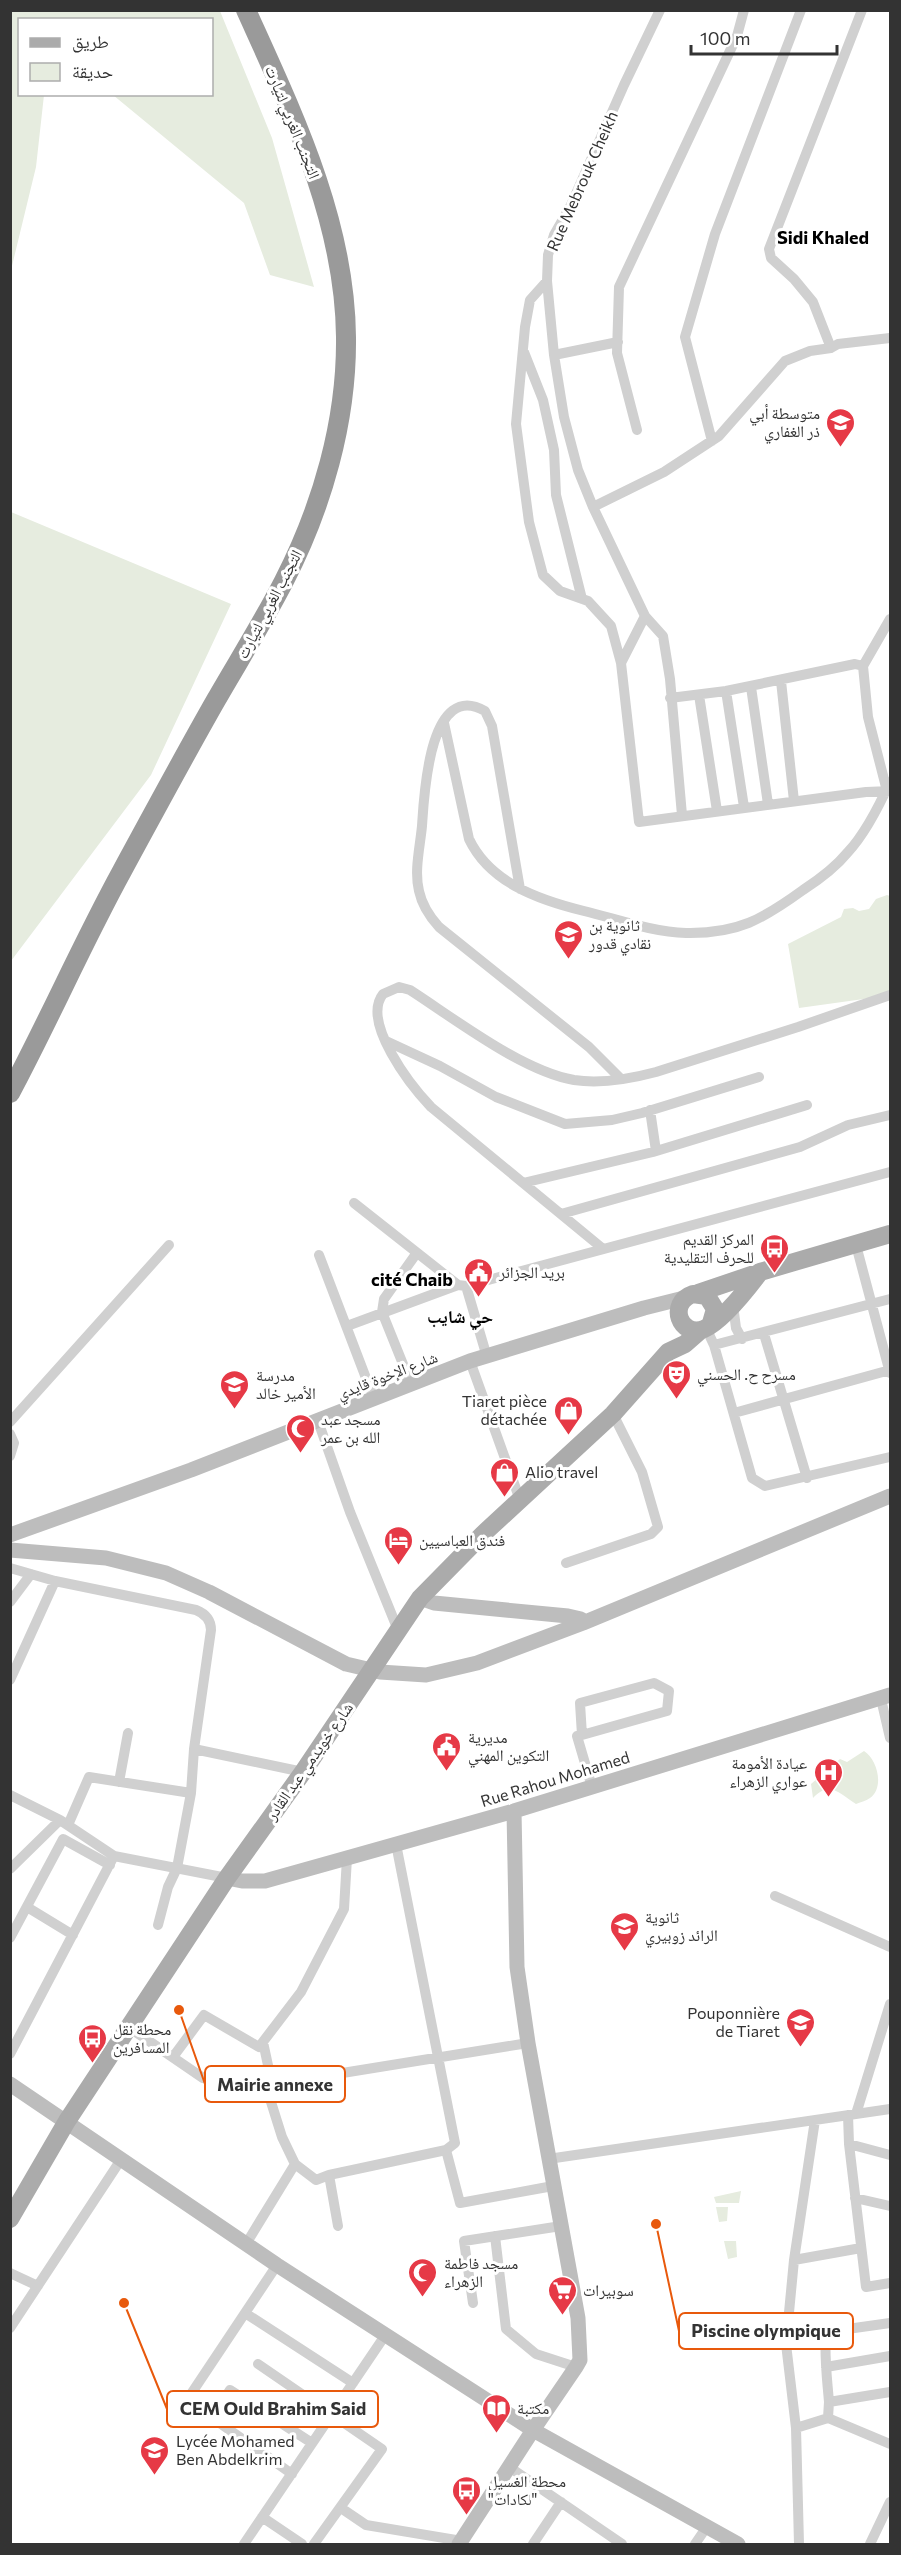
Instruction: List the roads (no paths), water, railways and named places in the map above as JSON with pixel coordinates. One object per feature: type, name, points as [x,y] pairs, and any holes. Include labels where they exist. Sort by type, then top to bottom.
[{"type":"highway","name":"التجنب الغربي لتيارت","points":[[10,1093],[73,962],[121,872],[285,580],[312,518],[334,445],[341,411],[346,336],[335,248],[306,150],[282,89],[246,10]]},
{"type":"main road","points":[[685,1305],[760,1272],[891,1234]]},
{"type":"main road","name":"شارع خويدمي عبد القادر","points":[[10,2219],[68,2121],[228,1878],[303,1772],[420,1598],[483,1534],[613,1414],[668,1352],[685,1344],[760,1272]]},
{"type":"main road","points":[[707,1296],[714,1317],[685,1326],[685,1305],[707,1296]]},
{"type":"main road","name":"شارع خويدمي عبد القادر","points":[[668,1352],[670,1337],[685,1305]]},
{"type":"street","name":"Rue Mebrouk Cheikh","points":[[660,10],[571,205],[554,235],[548,255],[547,281],[554,355],[564,417],[578,470],[645,616],[663,636],[682,815]]},
{"type":"street","points":[[637,430],[617,353],[619,287],[737,36],[744,10]]},
{"type":"street","points":[[712,441],[685,337],[715,234],[801,10]]},
{"type":"street","points":[[831,348],[813,302],[794,279],[771,258],[770,249],[862,10]]},
{"type":"street","points":[[547,281],[530,300],[516,424],[529,522],[543,575],[560,591],[588,601],[610,626],[621,663],[639,822],[889,788]]},
{"type":"street","points":[[593,507],[664,472],[719,436],[785,362],[810,351],[831,348],[838,344],[891,338]]},
{"type":"street","points":[[554,355],[618,342]]},
{"type":"street","points":[[523,349],[543,400],[554,450],[556,495],[582,599]]},
{"type":"street","points":[[621,663],[645,616]]},
{"type":"street","points":[[444,723],[469,839],[475,852],[488,867],[520,889],[557,904],[672,932],[702,933],[744,926],[765,917],[831,871],[850,850],[889,788],[868,717],[863,666],[891,619]]},
{"type":"street","points":[[670,698],[751,687],[855,664],[863,666]]},
{"type":"street","points":[[781,681],[794,801]]},
{"type":"street","points":[[751,687],[768,804]]},
{"type":"street","points":[[726,691],[744,807]]},
{"type":"street","points":[[699,695],[717,811]]},
{"type":"street","points":[[520,889],[490,718],[485,711],[470,706],[454,710],[444,723],[434,743],[427,765],[418,876],[423,904],[439,927],[589,1047],[621,1079]]},
{"type":"street","points":[[602,1248],[431,1107],[411,1083],[386,1041],[377,1016],[377,1004],[387,990],[404,988],[504,1049],[553,1074],[574,1080],[621,1079],[656,1072],[891,995]]},
{"type":"street","points":[[386,1041],[440,1066],[496,1097],[565,1124],[612,1120],[759,1077]]},
{"type":"street","points":[[523,1183],[656,1152],[807,1105]]},
{"type":"street","points":[[650,1110],[656,1152]]},
{"type":"street","points":[[561,1214],[800,1147],[848,1125],[891,1115]]},
{"type":"street","points":[[347,1326],[462,1285],[891,1172]]},
{"type":"street","points":[[354,1203],[416,1254],[462,1285],[488,1357]]},
{"type":"street","points":[[10,1422],[169,1245]]},
{"type":"street","points":[[734,1413],[890,1371],[856,1245]]},
{"type":"street","points":[[411,1384],[382,1312],[384,1299],[416,1254]]},
{"type":"street","points":[[319,1255],[374,1399]]},
{"type":"street","points":[[714,1345],[764,1334],[891,1299]]},
{"type":"street","name":"شارع الإخوة قايدي","points":[[10,1535],[318,1421],[470,1361],[644,1308],[685,1305]]},
{"type":"street","points":[[742,1339],[736,1328],[714,1317],[714,1345],[752,1479],[757,1483],[765,1486],[807,1478],[891,1457]]},
{"type":"street","points":[[764,1334],[807,1478]]},
{"type":"street","points":[[470,1361],[520,1500]]},
{"type":"street","points":[[566,1563],[651,1534],[658,1527],[642,1472],[613,1414]]},
{"type":"street","points":[[318,1421],[350,1512],[398,1630]]},
{"type":"street","points":[[10,1434],[14,1443],[10,1456]]},
{"type":"street","points":[[10,1550],[106,1558],[166,1573],[209,1592],[346,1664],[380,1672],[426,1675],[477,1664],[583,1623],[891,1496]]},
{"type":"street","points":[[10,1568],[55,1581],[196,1610],[207,1617],[211,1630],[194,1749],[191,1793],[177,1868],[168,1887],[158,1925]]},
{"type":"street","points":[[10,1602],[31,1574]]},
{"type":"street","points":[[10,1680],[55,1581]]},
{"type":"street","points":[[420,1598],[434,1603],[576,1617],[583,1623]]},
{"type":"street","points":[[582,1735],[580,1703],[654,1683],[669,1691],[667,1711],[582,1735],[577,1736],[592,1787]]},
{"type":"street","points":[[886,1697],[891,1738]]},
{"type":"street","name":"Rue Rahou Mohamed","points":[[228,1878],[242,1881],[265,1881],[514,1811],[886,1697]]},
{"type":"street","points":[[119,1782],[128,1732]]},
{"type":"street","points":[[194,1749],[303,1772]]},
{"type":"street","points":[[10,1869],[64,1822],[88,1777],[191,1793]]},
{"type":"street","points":[[10,1795],[64,1822],[112,1861]]},
{"type":"street","points":[[341,2508],[366,2525],[460,2543],[580,2360],[578,2318],[528,2043],[517,1967],[514,1811]]},
{"type":"street","points":[[10,1938],[63,1839],[112,1861],[177,1868],[228,1878]]},
{"type":"street","points":[[263,2042],[269,2085],[282,2138],[295,2164],[316,2180],[329,2175],[447,2150],[455,2143],[396,1844]]},
{"type":"street","points":[[172,2057],[204,2015],[259,2047],[301,1992],[344,1908],[347,1858]]},
{"type":"street","points":[[10,2054],[112,1861]]},
{"type":"street","points":[[775,1896],[891,1947]]},
{"type":"street","points":[[10,1922],[25,1911]]},
{"type":"street","points":[[25,1911],[73,1935]]},
{"type":"street","points":[[891,2004],[852,2114],[849,2144],[866,2287],[891,2283]]},
{"type":"street","points":[[130,2028],[203,2078],[256,2087],[528,2043]]},
{"type":"street","points":[[10,2084],[68,2121],[277,2265],[532,2430],[738,2544]]},
{"type":"street","points":[[548,2158],[891,2109]]},
{"type":"street","points":[[799,2544],[796,2428],[786,2343],[794,2260],[815,2120]]},
{"type":"street","points":[[849,2144],[891,2155]]},
{"type":"street","points":[[447,2150],[460,2203],[553,2186]]},
{"type":"street","points":[[10,2328],[122,2158]]},
{"type":"street","points":[[246,2244],[295,2164]]},
{"type":"street","points":[[329,2175],[339,2226]]},
{"type":"street","points":[[855,2198],[891,2206]]},
{"type":"street","points":[[473,2303],[464,2241],[561,2226]]},
{"type":"street","points":[[495,2236],[506,2329],[536,2354],[576,2367]]},
{"type":"street","points":[[794,2260],[861,2248]]},
{"type":"street","points":[[277,2265],[187,2400],[292,2474]]},
{"type":"street","points":[[10,2273],[38,2286]]},
{"type":"street","points":[[244,2313],[353,2383]]},
{"type":"street","points":[[828,2418],[829,2402],[824,2358],[826,2332],[891,2323]]},
{"type":"street","points":[[244,2544],[386,2334]]},
{"type":"street","points":[[826,2367],[891,2356]]},
{"type":"street","points":[[258,2364],[382,2449],[314,2544]]},
{"type":"street","points":[[212,2418],[230,2390],[312,2443]]},
{"type":"street","points":[[829,2402],[891,2392]]},
{"type":"street","points":[[796,2428],[828,2418],[891,2444]]},
{"type":"street","points":[[509,2467],[616,2543]]},
{"type":"street","points":[[532,2544],[561,2502]]},
{"type":"street","points":[[870,2544],[891,2502]]},
{"type":"street","points":[[262,2517],[302,2544]]},
{"type":"street","points":[[695,2544],[706,2528]]},
{"type":"place","name":"متوسطة أبي ذر الغفاري","points":[[841,448]]},
{"type":"place","name":"ثانوية بن نقادي قدور","points":[[568,960]]},
{"type":"place","name":"المركز القديم للحرف التقليدية","points":[[775,1274]]},
{"type":"place","name":"بريد الجزائر","points":[[478,1298]]},
{"type":"place","name":"مسرح ح. الحسني","points":[[676,1400]]},
{"type":"place","name":"مدرسة الأمير خالد","points":[[235,1410]]},
{"type":"place","name":"Tiaret pièce détachée","points":[[568,1436]]},
{"type":"place","name":"مسجد عبد الله بن عمر","points":[[300,1454]]},
{"type":"place","name":"Alio travel","points":[[504,1498]]},
{"type":"place","name":"فندق العباسيين","points":[[398,1566]]},
{"type":"place","name":"مديرية التكوين المهني","points":[[447,1772]]},
{"type":"place","name":"عيادة الأمومة عواري الزهراء","points":[[828,1798]]},
{"type":"place","name":"ثانوية الرائد زوبيري","points":[[624,1952]]},
{"type":"place","name":"Mairie annexe","points":[[179,2010]]},
{"type":"place","name":"Pouponnière de Tiaret","points":[[801,2048]]},
{"type":"place","name":"محطة نقل المسافرين","points":[[92,2064]]},
{"type":"place","name":"Piscine olympique","points":[[656,2224]]},
{"type":"place","name":"مسجد فاطمة الزهراء","points":[[423,2298]]},
{"type":"place","name":"CEM Ould Brahim Said","points":[[124,2303]]},
{"type":"place","name":"سوبيرات","points":[[562,2316]]},
{"type":"place","name":"مكتبة","points":[[496,2434]]},
{"type":"place","name":"Lycée Mohamed Ben Abdelkrim","points":[[155,2476]]},
{"type":"place","name":"محطة الغسيل \"لكادات\"","points":[[467,2516]]},
{"type":"district","name":"Sidi Khaled","points":[[823,238]]},
{"type":"district","name":"cité Chaib","points":[[412,1280]]},
{"type":"district","name":"حي شايب","points":[[460,1317]]}]
